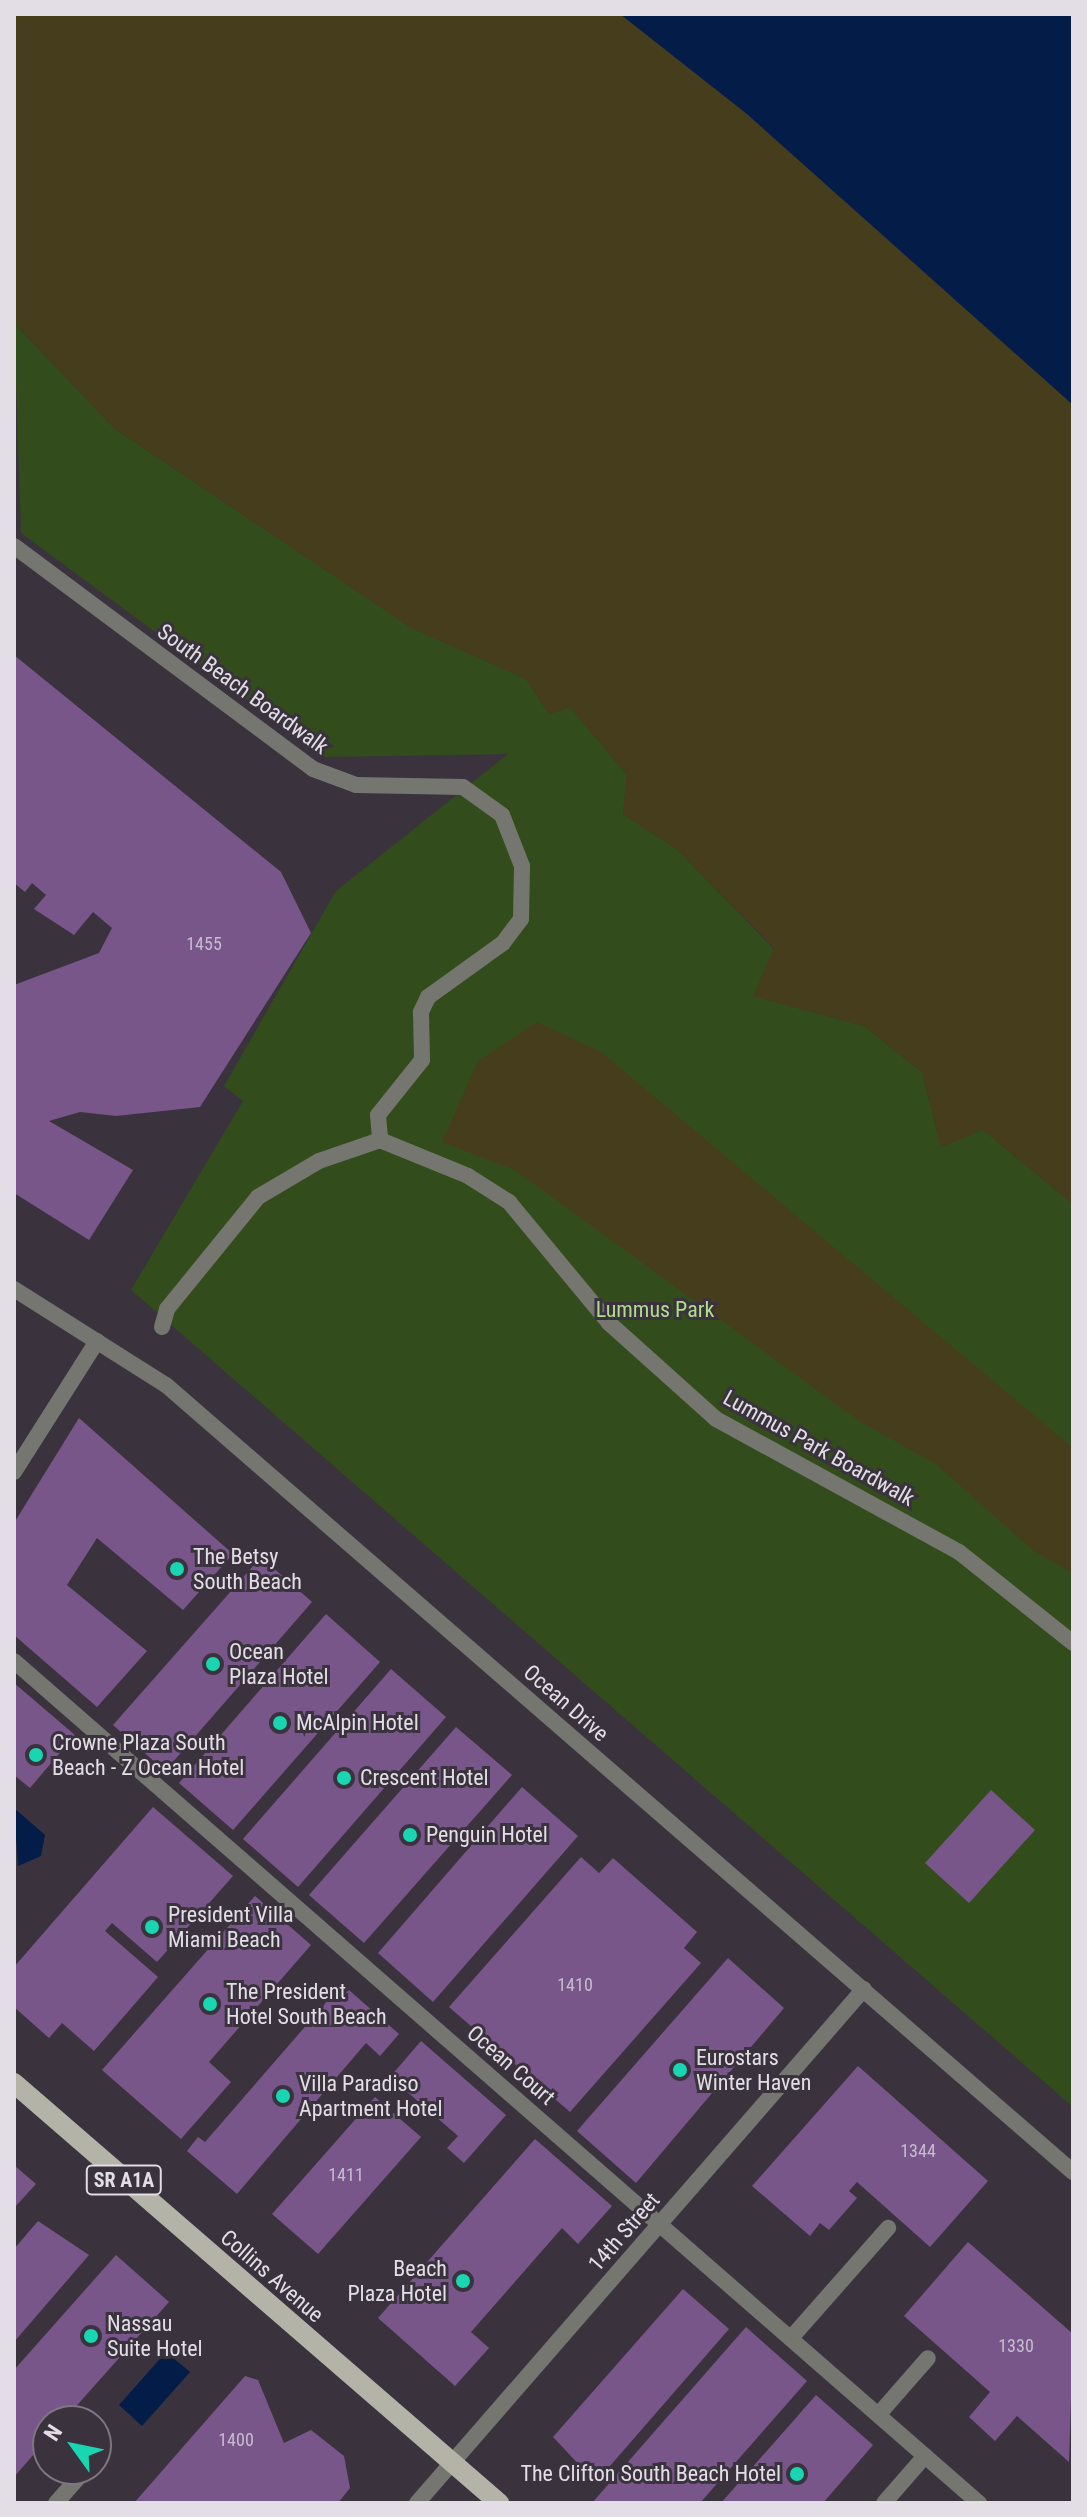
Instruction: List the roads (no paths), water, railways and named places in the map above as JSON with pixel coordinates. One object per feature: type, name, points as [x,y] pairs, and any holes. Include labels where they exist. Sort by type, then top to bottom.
[{"type":"main road","name":"Collins Avenue","points":[[14,2083],[499,2503]]},
{"type":"street","name":"South Beach Boardwalk","points":[[14,546],[313,769],[356,785],[463,787],[502,815],[522,866],[521,919],[494,951],[428,997],[421,1012],[422,1060],[412,1081],[378,1115],[380,1140]]},
{"type":"street","points":[[162,1327],[167,1309],[258,1197],[319,1161],[380,1140]]},
{"type":"street","name":"Lummus Park Boardwalk","points":[[380,1140],[468,1176],[509,1202],[609,1323],[716,1419],[959,1552],[1073,1643]]},
{"type":"street","name":"Ocean Drive","points":[[14,1289],[166,1385],[1073,2172]]},
{"type":"street","points":[[14,1472],[97,1341]]},
{"type":"street","name":"Ocean Court","points":[[14,1661],[979,2503]]},
{"type":"street","name":"14th Street","points":[[417,2503],[864,1989]]},
{"type":"street","points":[[791,2338],[888,2228]]},
{"type":"street","points":[[879,2414],[928,2358]]},
{"type":"street","points":[[884,2503],[925,2456]]},
{"type":"street","points":[[56,2503],[72,2485]]},
{"type":"water","points":[[620,14],[1073,14],[1073,405],[747,114]]},
{"type":"water","points":[[14,1808],[45,1835],[41,1856],[18,1866]]},
{"type":"water","points":[[166,2352],[190,2372],[142,2426],[119,2405]]},
{"type":"place","name":"The Betsy South Beach","points":[[177,1569]]},
{"type":"place","name":"Ocean Plaza Hotel","points":[[213,1664]]},
{"type":"place","name":"McAlpin Hotel","points":[[280,1723]]},
{"type":"place","name":"Crowne Plaza South Beach - Z Ocean Hotel","points":[[36,1755]]},
{"type":"place","name":"Crescent Hotel","points":[[344,1778]]},
{"type":"place","name":"Penguin Hotel","points":[[410,1835]]},
{"type":"place","name":"President Villa Miami Beach","points":[[152,1927]]},
{"type":"place","name":"The President Hotel South Beach","points":[[210,2004]]},
{"type":"place","name":"Eurostars Winter Haven","points":[[680,2070]]},
{"type":"place","name":"Villa Paradiso Apartment Hotel","points":[[283,2096]]},
{"type":"place","name":"Beach Plaza Hotel","points":[[463,2281]]},
{"type":"place","name":"Nassau Suite Hotel","points":[[91,2336]]},
{"type":"place","name":"The Clifton South Beach Hotel","points":[[797,2474]]},
{"type":"park label","name":"Lummus Park","points":[[655,1310]]}]
